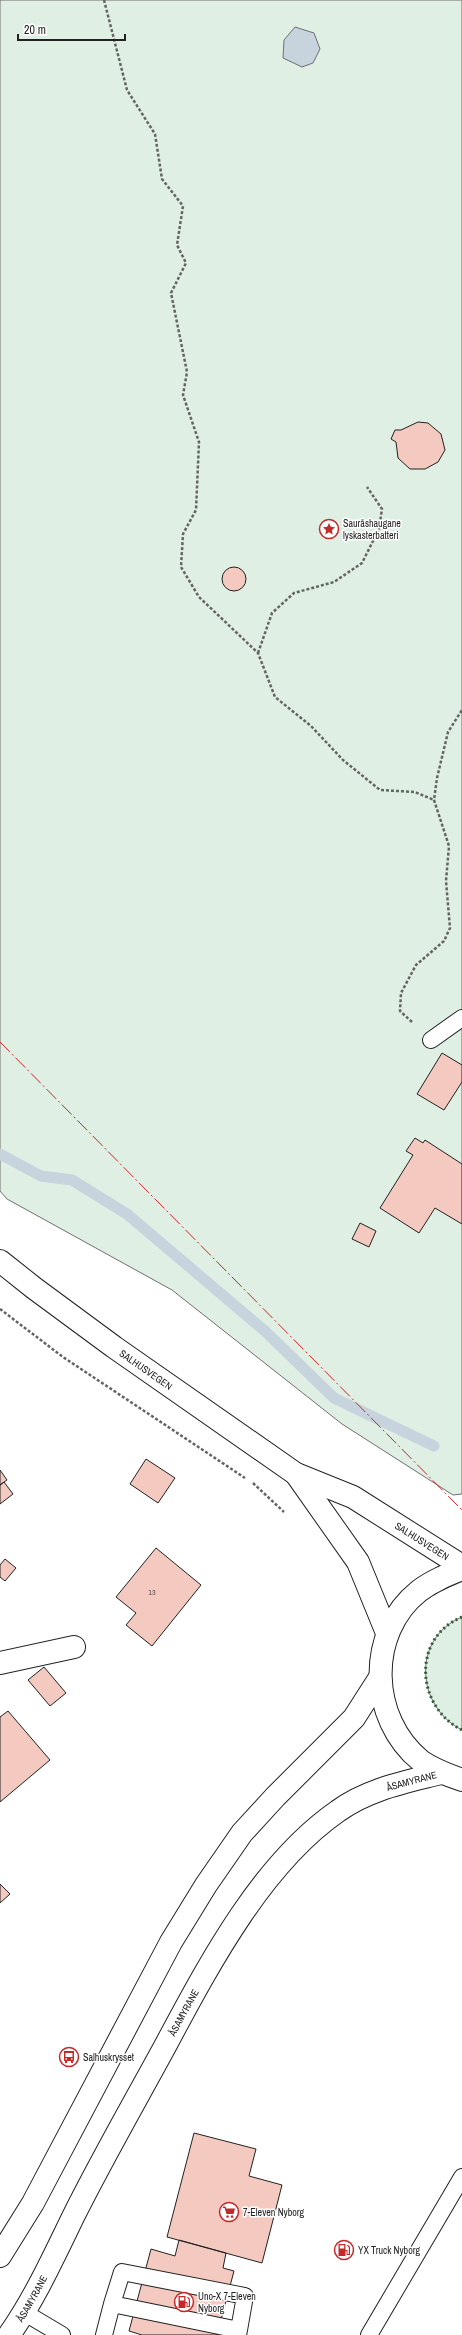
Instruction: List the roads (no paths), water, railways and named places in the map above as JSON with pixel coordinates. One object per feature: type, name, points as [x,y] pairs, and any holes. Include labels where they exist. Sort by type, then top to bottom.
[{"type":"main road","name":"SALHUSVEGEN","points":[[0,1261],[114,1347],[296,1474],[353,1497],[462,1566]]},
{"type":"main road","name":"SALHUSVEGEN","points":[[296,1474],[358,1562],[387,1633]]},
{"type":"main road","points":[[462,1569],[441,1577],[418,1591],[400,1610],[387,1633],[381,1656],[379,1679],[383,1702],[391,1724],[404,1744],[421,1760],[441,1773],[462,1780]]},
{"type":"main road","points":[[0,1662],[74,1647]]},
{"type":"main road","points":[[0,2256],[33,2203],[171,1942],[206,1885],[242,1833],[274,1797],[354,1718],[379,1679]]},
{"type":"main road","name":"ÅSAMYRANE","points":[[9,2335],[25,2313],[96,2172],[193,1995],[232,1927],[265,1884],[301,1842],[337,1811],[361,1797],[441,1773]]},
{"type":"lane","points":[[431,1040],[462,1018]]},
{"type":"lane","points":[[369,2335],[462,2177]]},
{"type":"lane","points":[[104,2335],[112,2304],[122,2272],[245,2296],[239,2333],[112,2304]]},
{"type":"lane","points":[[25,2313],[62,2335]]},
{"type":"waterway","points":[[0,1154],[41,1176],[72,1180],[127,1214],[266,1332],[334,1398],[434,1446]]},
{"type":"place","name":"Sauråshaugane lyskasterbatteri","points":[[329,529]]},
{"type":"place","name":"Salhuskrysset","points":[[69,2057]]},
{"type":"place","name":"7-Eleven Nyborg","points":[[229,2212]]},
{"type":"place","name":"YX Truck Nyborg","points":[[344,2250]]},
{"type":"place","name":"Uno-X 7-Eleven Nyborg","points":[[184,2302]]}]
